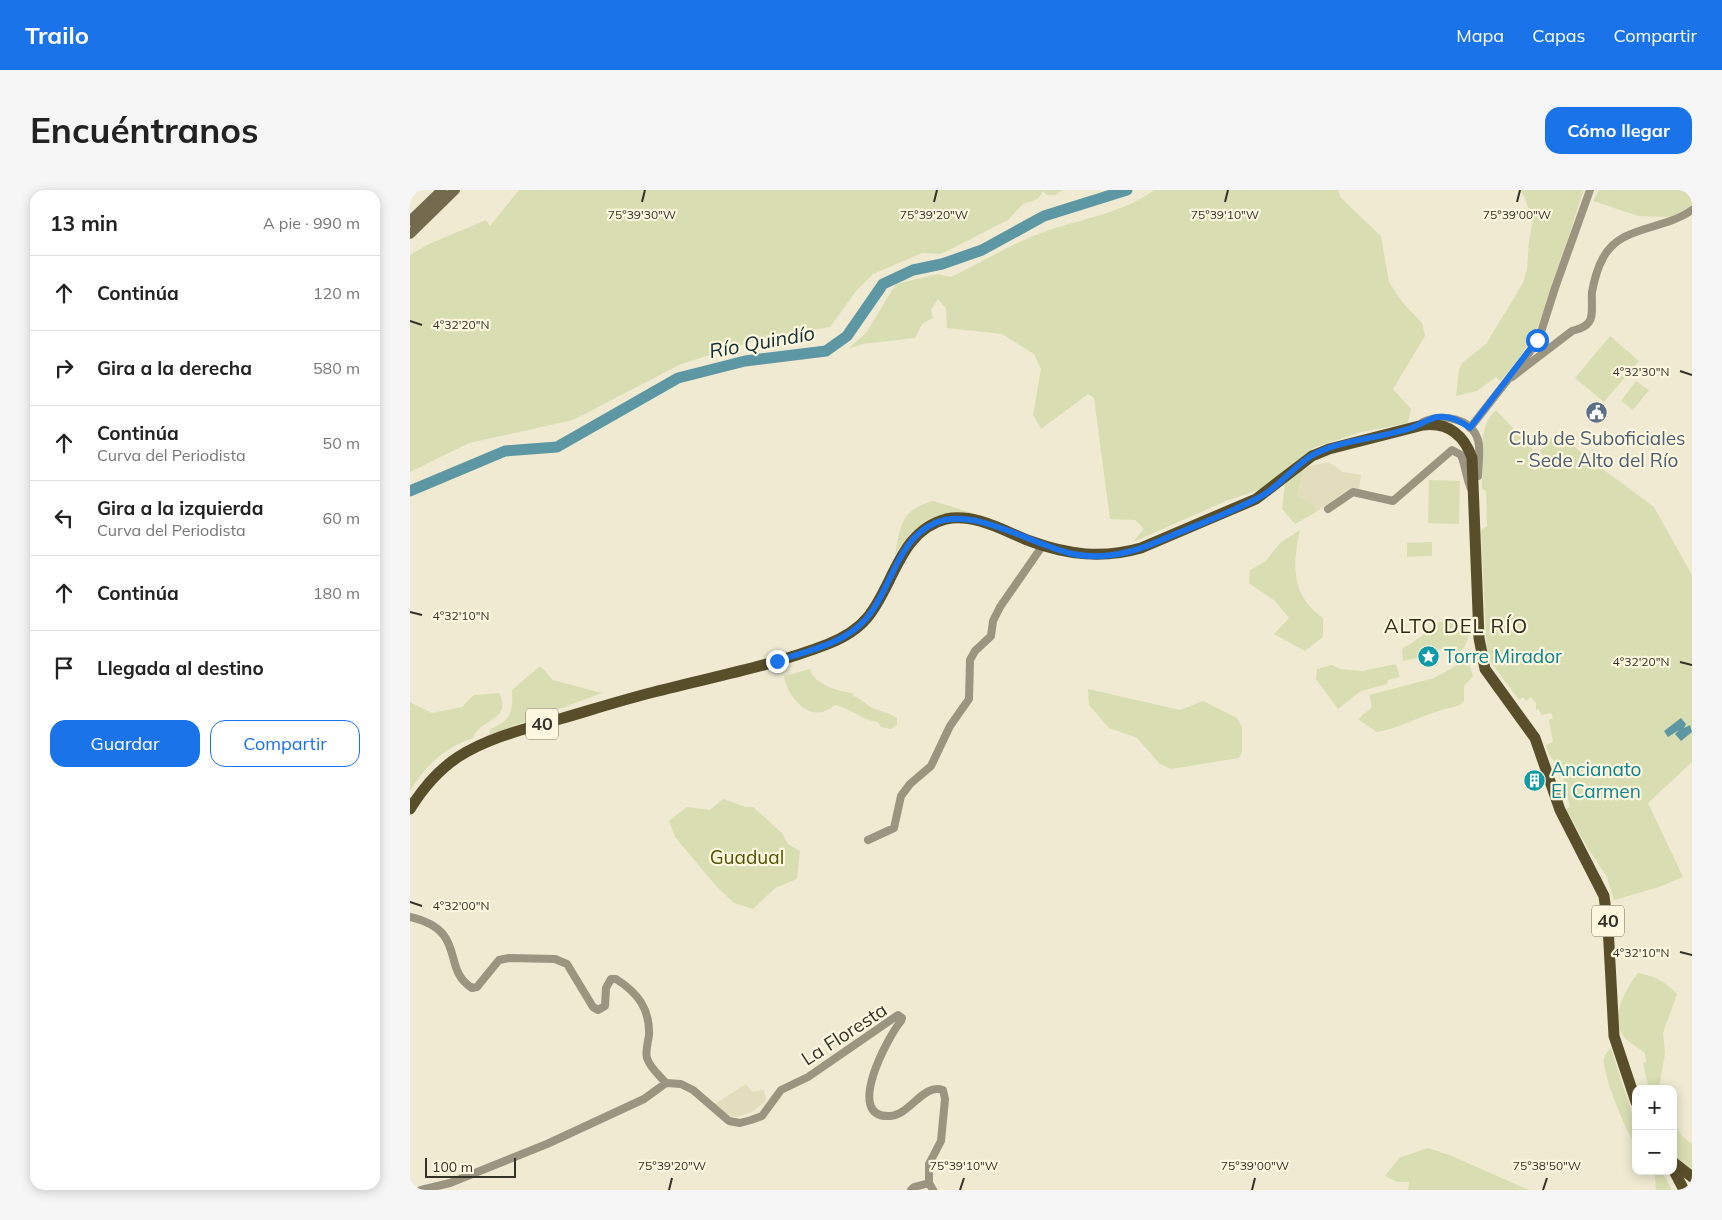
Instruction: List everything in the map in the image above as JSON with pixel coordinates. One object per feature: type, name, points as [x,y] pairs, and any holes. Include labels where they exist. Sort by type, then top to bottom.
[{"type":"main road","points":[[410,221],[442,190]]},
{"type":"main road","points":[[410,234],[455,190]]},
{"type":"main road","name":"40","points":[[410,809],[426,785],[445,767],[468,751],[493,739],[653,692],[759,666],[840,639],[866,619],[911,542],[934,524],[953,518],[980,521],[1043,545],[1085,555],[1109,555],[1141,548],[1256,499],[1266,494],[1312,456],[1329,449],[1411,428],[1439,425],[1454,431],[1464,440],[1472,458],[1478,638],[1482,662],[1535,738],[1560,810],[1604,896],[1608,926],[1614,1036],[1632,1090]]},
{"type":"main road","points":[[1677,1165],[1692,1177]]},
{"type":"main road","points":[[1676,1175],[1684,1190]]},
{"type":"street","points":[[1470,428],[1510,378],[1541,332],[1554,288],[1590,190]]},
{"type":"street","points":[[1510,378],[1590,320],[1593,289],[1602,259],[1615,242],[1622,236],[1668,224],[1692,210]]},
{"type":"street","points":[[1411,428],[1437,417],[1445,417],[1458,420],[1470,428],[1478,438],[1474,543]]},
{"type":"street","points":[[1328,509],[1353,492],[1394,501],[1452,450],[1461,455],[1465,464],[1467,482],[1474,495]]},
{"type":"street","points":[[868,840],[894,828],[901,796],[910,784],[931,766],[950,726],[969,699],[970,660],[975,651],[991,636],[993,620],[1000,607],[1043,545]]},
{"type":"street","points":[[410,917],[442,932],[450,942],[460,975],[472,988],[477,988],[499,960],[509,958],[555,960],[567,964],[593,1007],[598,1010],[605,1006],[606,988],[611,979],[621,982],[643,1004],[650,1020],[647,1056],[649,1063],[666,1083],[644,1099],[547,1144],[450,1183],[421,1190]]},
{"type":"street","name":"La Floresta","points":[[666,1083],[681,1084],[693,1090],[729,1121],[740,1123],[751,1120],[762,1116],[781,1090],[804,1080],[874,1032],[895,1015],[900,1016],[901,1021],[888,1038],[875,1070],[868,1096],[872,1108],[882,1115],[889,1116],[904,1111],[931,1090],[938,1088],[943,1090],[945,1099],[941,1141],[930,1157],[931,1186]]},
{"type":"street","points":[[911,1190],[914,1187],[931,1186]]},
{"type":"shaded area","points":[[1329,462],[1343,472],[1361,475],[1359,489],[1345,492],[1316,512],[1314,504],[1297,495],[1305,467]]},
{"type":"shaded area","points":[[746,1084],[752,1092],[764,1090],[766,1101],[752,1112],[737,1117],[729,1116],[715,1104]]},
{"type":"green space","points":[[519,190],[1063,190],[1055,195],[1047,195],[1043,191],[1038,199],[1023,204],[1008,220],[941,254],[922,253],[873,274],[857,290],[830,327],[761,339],[681,364],[573,420],[469,443],[410,472],[410,255],[429,244],[486,220],[490,226]]},
{"type":"green space","points":[[1154,190],[1338,190],[1341,198],[1381,236],[1389,282],[1403,303],[1422,323],[1425,336],[1393,389],[1411,409],[1408,423],[1362,432],[1315,447],[1264,488],[1226,501],[1133,542],[1144,529],[1135,520],[1110,519],[1094,398],[1088,394],[1041,429],[1033,415],[1041,369],[1034,354],[1002,334],[947,328],[946,308],[938,299],[931,310],[933,318],[922,324],[915,338],[862,344],[848,349],[866,333],[896,284],[938,274],[951,277],[1033,236],[1111,212],[1140,199]]},
{"type":"green space","points":[[1519,190],[1584,190],[1552,291],[1531,339],[1517,361],[1500,381],[1496,377],[1477,391],[1456,396],[1459,369],[1462,363],[1486,344],[1523,283],[1527,269],[1529,240],[1533,221],[1524,196]]},
{"type":"green space","points":[[1599,190],[1692,190],[1692,205],[1671,217],[1638,216],[1593,201]]},
{"type":"green space","points":[[1610,336],[1639,361],[1604,402],[1575,378]]},
{"type":"green space","points":[[1636,381],[1649,390],[1633,410],[1621,401]]},
{"type":"green space","points":[[1496,410],[1537,454],[1557,432],[1593,462],[1654,507],[1692,575],[1692,762],[1648,803],[1683,877],[1656,888],[1614,900],[1607,877],[1587,847],[1566,809],[1570,807],[1563,777],[1550,756],[1546,745],[1553,742],[1549,720],[1553,718],[1551,713],[1542,715],[1538,709],[1536,711],[1536,703],[1531,697],[1526,701],[1523,697],[1519,700],[1487,657],[1481,531],[1487,526],[1486,491],[1482,489],[1481,458],[1486,426]]},
{"type":"green space","points":[[1305,467],[1297,495],[1314,504],[1316,512],[1295,524],[1282,509],[1285,484]]},
{"type":"green space","points":[[1429,480],[1460,481],[1459,524],[1428,523]]},
{"type":"green space","points":[[933,501],[989,518],[959,513],[935,517],[924,522],[914,530],[895,555],[901,527],[908,514],[914,509]]},
{"type":"green space","points":[[1300,530],[1297,543],[1296,579],[1305,600],[1323,618],[1323,637],[1305,651],[1274,634],[1289,618],[1275,601],[1249,583],[1250,570],[1266,561],[1280,543]]},
{"type":"green space","points":[[1432,542],[1432,556],[1407,557],[1407,543]]},
{"type":"green space","points":[[1446,621],[1469,630],[1468,639],[1460,652],[1452,657],[1451,651],[1448,651],[1447,648],[1420,653],[1421,657],[1403,661],[1402,649],[1422,636],[1434,623]]},
{"type":"green space","points":[[1468,659],[1473,676],[1464,686],[1464,701],[1459,705],[1394,728],[1377,732],[1359,720],[1371,708],[1369,695],[1434,678]]},
{"type":"green space","points":[[1396,664],[1400,677],[1388,680],[1387,684],[1361,691],[1338,709],[1316,679],[1317,669],[1332,665],[1340,669],[1363,671]]},
{"type":"green space","points":[[540,666],[553,680],[602,693],[489,735],[490,729],[502,723],[509,715],[512,704],[512,690]]},
{"type":"green space","points":[[810,669],[812,675],[821,683],[840,691],[852,693],[872,708],[894,716],[897,718],[897,725],[891,729],[881,727],[878,722],[866,719],[835,705],[826,711],[818,712],[804,708],[788,690],[784,676]]},
{"type":"green space","points":[[1088,689],[1180,710],[1203,701],[1237,718],[1242,727],[1242,752],[1239,758],[1171,769],[1160,764],[1137,738],[1109,728],[1089,705]]},
{"type":"green space","points":[[499,693],[502,709],[499,714],[482,726],[473,738],[453,747],[437,758],[429,765],[410,791],[410,702],[432,713],[462,707],[474,695]]},
{"type":"green space","name":"Guadual","points":[[723,799],[746,807],[753,807],[782,833],[788,844],[800,851],[797,879],[775,888],[753,909],[734,903],[717,887],[675,837],[669,821],[687,807],[710,810]]},
{"type":"green space","points":[[1638,973],[1659,980],[1677,994],[1663,1033],[1665,1053],[1660,1085],[1648,1085],[1643,1063],[1646,1062],[1645,1053],[1625,1038],[1620,1031],[1618,1013],[1629,987]]},
{"type":"green space","points":[[1611,1048],[1632,1114],[1632,1139],[1621,1117],[1606,1076],[1604,1058]]},
{"type":"green space","points":[[1677,1128],[1682,1136],[1692,1144],[1692,1171],[1677,1158]]},
{"type":"green space","points":[[1428,1148],[1452,1156],[1529,1190],[1408,1190],[1409,1182],[1397,1182],[1385,1176],[1399,1158]]},
{"type":"green space","points":[[1655,1175],[1664,1175],[1672,1190],[1656,1190]]},
{"type":"water","points":[[1681,718],[1686,724],[1684,728],[1690,725],[1692,732],[1681,741],[1675,734],[1679,730],[1668,737],[1664,731]]},
{"type":"waterway","name":"Río Quindío","points":[[410,491],[505,451],[557,447],[678,378],[745,361],[826,351],[847,336],[883,284],[913,270],[942,264],[982,250],[1044,216],[1127,190]]},
{"type":"place","name":"Club de Suboficiales - Sede Alto del Río","points":[[1597,412]]},
{"type":"place","name":"Torre Mirador","points":[[1428,656]]},
{"type":"place","name":"Ancianato El Carmen","points":[[1535,780]]},
{"type":"district","name":"ALTO DEL RÍO","points":[[1456,626]]},
{"type":"route","points":[[777,661],[830,643],[850,633],[866,619],[873,609],[900,558],[911,542],[924,529],[934,524],[953,518],[970,518],[1043,545],[1074,554],[1109,555],[1141,548],[1266,494],[1301,463],[1329,449],[1411,428],[1437,417],[1458,420],[1470,428],[1484,413],[1537,340]]}]
